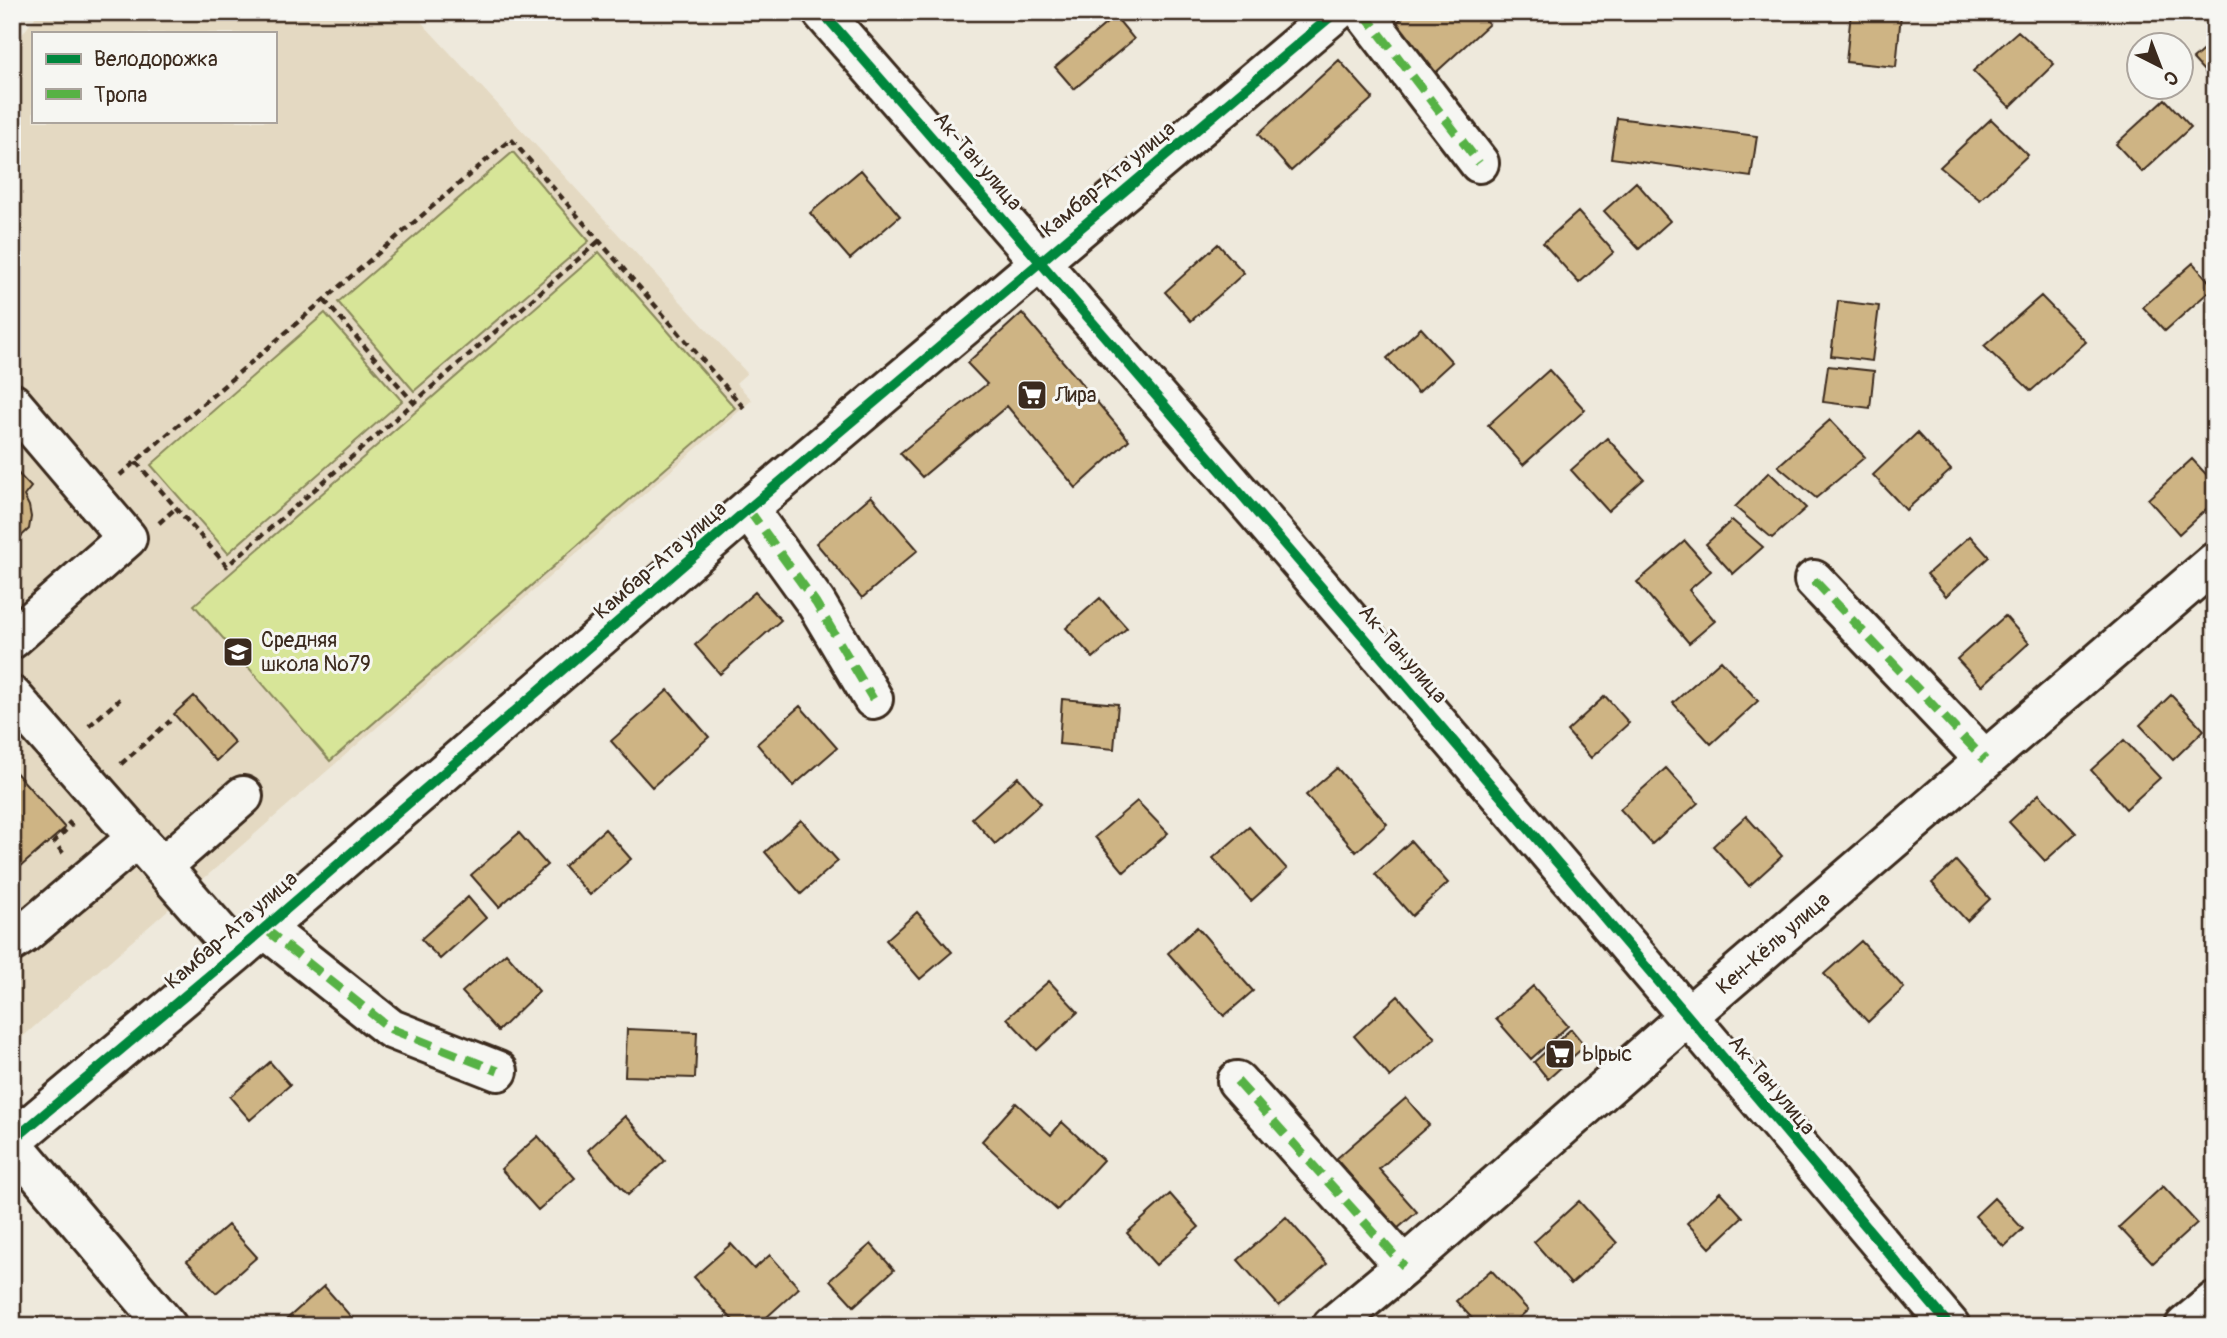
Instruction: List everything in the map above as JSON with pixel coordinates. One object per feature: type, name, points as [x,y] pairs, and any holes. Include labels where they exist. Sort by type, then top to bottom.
[{"type":"street","name":"Ак-Тан улица","points":[[822,12],[1689,1015],[1950,1326]]},
{"type":"street","name":"Камбар-Ата улица","points":[[12,1142],[748,509],[1336,12]]},
{"type":"street","points":[[1363,12],[1479,163]]},
{"type":"street","points":[[12,403],[127,538],[12,639]]},
{"type":"street","points":[[748,509],[816,603],[873,699]]},
{"type":"street","name":"Кен-Кёль улица","points":[[1332,1326],[2215,562]]},
{"type":"street","points":[[1814,580],[1985,760]]},
{"type":"street","points":[[12,696],[162,867],[250,940],[391,1029],[498,1071]]},
{"type":"street","points":[[162,867],[243,796]]},
{"type":"street","points":[[12,942],[136,838]]},
{"type":"street","points":[[1237,1081],[1404,1266]]},
{"type":"street","points":[[12,1142],[167,1326]]},
{"type":"street","points":[[2185,1326],[2215,1301]]},
{"type":"path","points":[[93,498],[511,139],[744,408]]},
{"type":"path","points":[[136,461],[227,566],[599,241]]},
{"type":"path","points":[[324,300],[414,403]]},
{"type":"shaded area","name":"Средняя школа №79","points":[[39,12],[412,12],[747,373],[736,383],[752,400],[12,1046],[12,48]]},
{"type":"green space","points":[[513,152],[589,241],[414,391],[338,302]]},
{"type":"green space","points":[[599,252],[735,408],[330,761],[194,605]]},
{"type":"green space","points":[[325,313],[402,401],[228,553],[151,465]]},
{"type":"building","points":[[1408,12],[1478,12],[1489,24],[1432,76],[1390,29]]},
{"type":"building","points":[[1851,12],[1901,14],[1896,67],[1846,62]]},
{"type":"building","points":[[1115,16],[1134,39],[1074,89],[1055,67]]},
{"type":"building","points":[[2018,31],[2054,64],[2010,107],[1973,71]]},
{"type":"building","points":[[2215,40],[2215,83],[2196,62],[2196,56]]},
{"type":"building","points":[[1339,60],[1373,98],[1291,171],[1258,134]]},
{"type":"building","points":[[2162,102],[2168,102],[2191,127],[2142,172],[2116,144]]},
{"type":"building","points":[[1617,118],[1757,136],[1751,177],[1611,158]]},
{"type":"building","points":[[1991,119],[2028,155],[1980,200],[1940,167]]},
{"type":"building","points":[[861,170],[900,216],[850,259],[810,213]]},
{"type":"building","points":[[1636,182],[1670,221],[1639,249],[1604,211]]},
{"type":"building","points":[[1578,212],[1614,252],[1579,283],[1543,243]]},
{"type":"building","points":[[1218,244],[1244,273],[1191,321],[1165,292]]},
{"type":"building","points":[[2193,263],[2214,287],[2165,331],[2143,307]]},
{"type":"building","points":[[2041,296],[2086,342],[2031,391],[1984,346]]},
{"type":"building","points":[[1838,301],[1879,306],[1872,361],[1831,356]]},
{"type":"building","name":"Лира","points":[[1022,313],[1129,440],[1076,488],[1007,406],[922,477],[900,453],[987,384],[967,363]]},
{"type":"building","points":[[1421,328],[1452,362],[1418,393],[1387,358]]},
{"type":"building","points":[[1828,366],[1874,371],[1870,408],[1823,402]]},
{"type":"building","points":[[1549,370],[1585,410],[1523,465],[1488,425]]},
{"type":"building","points":[[1830,420],[1865,457],[1816,498],[1778,466]]},
{"type":"building","points":[[1917,433],[1951,470],[1906,510],[1873,475]]},
{"type":"building","points":[[1607,438],[1644,479],[1608,511],[1571,470]]},
{"type":"building","points":[[2192,459],[2215,484],[2215,501],[2179,534],[2148,499]]},
{"type":"building","points":[[12,467],[31,487],[24,496],[31,517],[29,529],[12,545]]},
{"type":"building","points":[[1769,472],[1806,508],[1772,538],[1735,507]]},
{"type":"building","points":[[871,496],[918,550],[862,598],[816,543]]},
{"type":"building","points":[[1732,520],[1763,547],[1733,574],[1706,544]]},
{"type":"building","points":[[1970,536],[1989,557],[1946,596],[1927,574]]},
{"type":"building","points":[[1685,541],[1711,571],[1689,590],[1715,621],[1689,643],[1637,582]]},
{"type":"building","points":[[755,592],[781,620],[720,674],[695,645]]},
{"type":"building","points":[[1100,598],[1127,628],[1093,658],[1066,628]]},
{"type":"building","points":[[2005,616],[2029,643],[1982,686],[1957,659]]},
{"type":"building","points":[[1721,660],[1758,701],[1711,744],[1673,703]]},
{"type":"building","points":[[668,690],[709,737],[652,787],[611,741]]},
{"type":"building","points":[[2171,695],[2204,730],[2173,760],[2140,725]]},
{"type":"building","points":[[194,696],[235,743],[216,761],[174,714]]},
{"type":"building","points":[[1605,696],[1629,723],[1591,758],[1567,731]]},
{"type":"building","points":[[1062,699],[1118,704],[1114,749],[1059,744]]},
{"type":"building","points":[[800,706],[837,748],[793,786],[757,744]]},
{"type":"building","points":[[2124,740],[2160,778],[2126,809],[2091,770]]},
{"type":"building","points":[[12,768],[65,828],[12,874]]},
{"type":"building","points":[[1337,768],[1387,824],[1356,852],[1306,795]]},
{"type":"building","points":[[1666,768],[1698,803],[1652,844],[1620,809]]},
{"type":"building","points":[[1018,777],[1041,803],[995,844],[972,818]]},
{"type":"building","points":[[2039,794],[2076,833],[2045,861],[2009,822]]},
{"type":"building","points":[[1137,801],[1168,833],[1124,872],[1095,837]]},
{"type":"building","points":[[1746,816],[1782,856],[1749,886],[1713,846]]},
{"type":"building","points":[[801,820],[838,861],[801,894],[765,852]]},
{"type":"building","points":[[1249,827],[1287,869],[1251,901],[1213,858]]},
{"type":"building","points":[[605,829],[631,859],[590,895],[564,866]]},
{"type":"building","points":[[519,833],[547,865],[499,907],[471,875]]},
{"type":"building","points":[[1411,841],[1448,883],[1412,916],[1375,874]]},
{"type":"building","points":[[1956,861],[1990,899],[1967,921],[1932,883]]},
{"type":"building","points":[[468,897],[486,918],[440,959],[421,939]]},
{"type":"building","points":[[917,912],[952,952],[920,979],[886,940]]},
{"type":"building","points":[[1197,927],[1253,991],[1224,1016],[1168,953]]},
{"type":"building","points":[[1861,941],[1904,988],[1868,1022],[1824,974]]},
{"type":"building","points":[[506,953],[539,991],[498,1031],[462,992]]},
{"type":"building","points":[[1049,981],[1078,1012],[1037,1050],[1007,1018]]},
{"type":"building","points":[[1533,986],[1568,1026],[1531,1059],[1496,1019]]},
{"type":"building","points":[[1398,996],[1435,1038],[1390,1077],[1354,1036]]},
{"type":"building","points":[[627,1029],[697,1032],[695,1078],[625,1076]]},
{"type":"building","name":"Ырыс","points":[[1571,1029],[1585,1046],[1548,1079],[1534,1062]]},
{"type":"building","points":[[270,1062],[290,1085],[250,1120],[230,1097]]},
{"type":"building","points":[[1406,1098],[1429,1125],[1379,1169],[1417,1212],[1397,1229],[1336,1159]]},
{"type":"building","points":[[1016,1103],[1051,1135],[1062,1122],[1103,1160],[1057,1210],[982,1141]]},
{"type":"building","points":[[625,1116],[665,1161],[628,1195],[588,1150]]},
{"type":"building","points":[[538,1136],[575,1178],[538,1210],[501,1169]]},
{"type":"building","points":[[2163,1186],[2197,1223],[2153,1263],[2119,1227]]},
{"type":"building","points":[[1720,1192],[1743,1217],[1710,1248],[1687,1223]]},
{"type":"building","points":[[1170,1194],[1199,1227],[1156,1265],[1127,1233]]},
{"type":"building","points":[[1994,1198],[2023,1229],[2004,1247],[1975,1216]]},
{"type":"building","points":[[1579,1201],[1617,1243],[1571,1284],[1534,1242]]},
{"type":"building","points":[[1286,1217],[1327,1264],[1279,1306],[1238,1260]]},
{"type":"building","points":[[228,1225],[257,1257],[216,1293],[187,1261]]},
{"type":"building","points":[[731,1244],[754,1269],[770,1255],[799,1288],[757,1326],[738,1326],[694,1277]]},
{"type":"building","points":[[871,1244],[894,1270],[854,1306],[830,1280]]},
{"type":"building","points":[[1491,1270],[1528,1310],[1510,1326],[1479,1326],[1456,1301]]},
{"type":"building","points":[[324,1286],[359,1326],[279,1326]]},
{"type":"marked path","points":[[1363,12],[1479,163]]},
{"type":"marked path","points":[[748,509],[816,603],[873,699]]},
{"type":"marked path","points":[[1814,580],[1985,760]]},
{"type":"marked path","points":[[264,928],[391,1029],[498,1071]]},
{"type":"marked path","points":[[1237,1081],[1404,1266]]},
{"type":"cycle path","points":[[822,12],[1389,666],[1950,1326]]},
{"type":"cycle path","points":[[12,1141],[237,952],[748,509],[1336,12]]},
{"type":"place","name":"Лира","points":[[1032,395]]},
{"type":"place","name":"Средняя школа №79","points":[[238,652]]},
{"type":"place","name":"Ырыс","points":[[1560,1054]]}]
